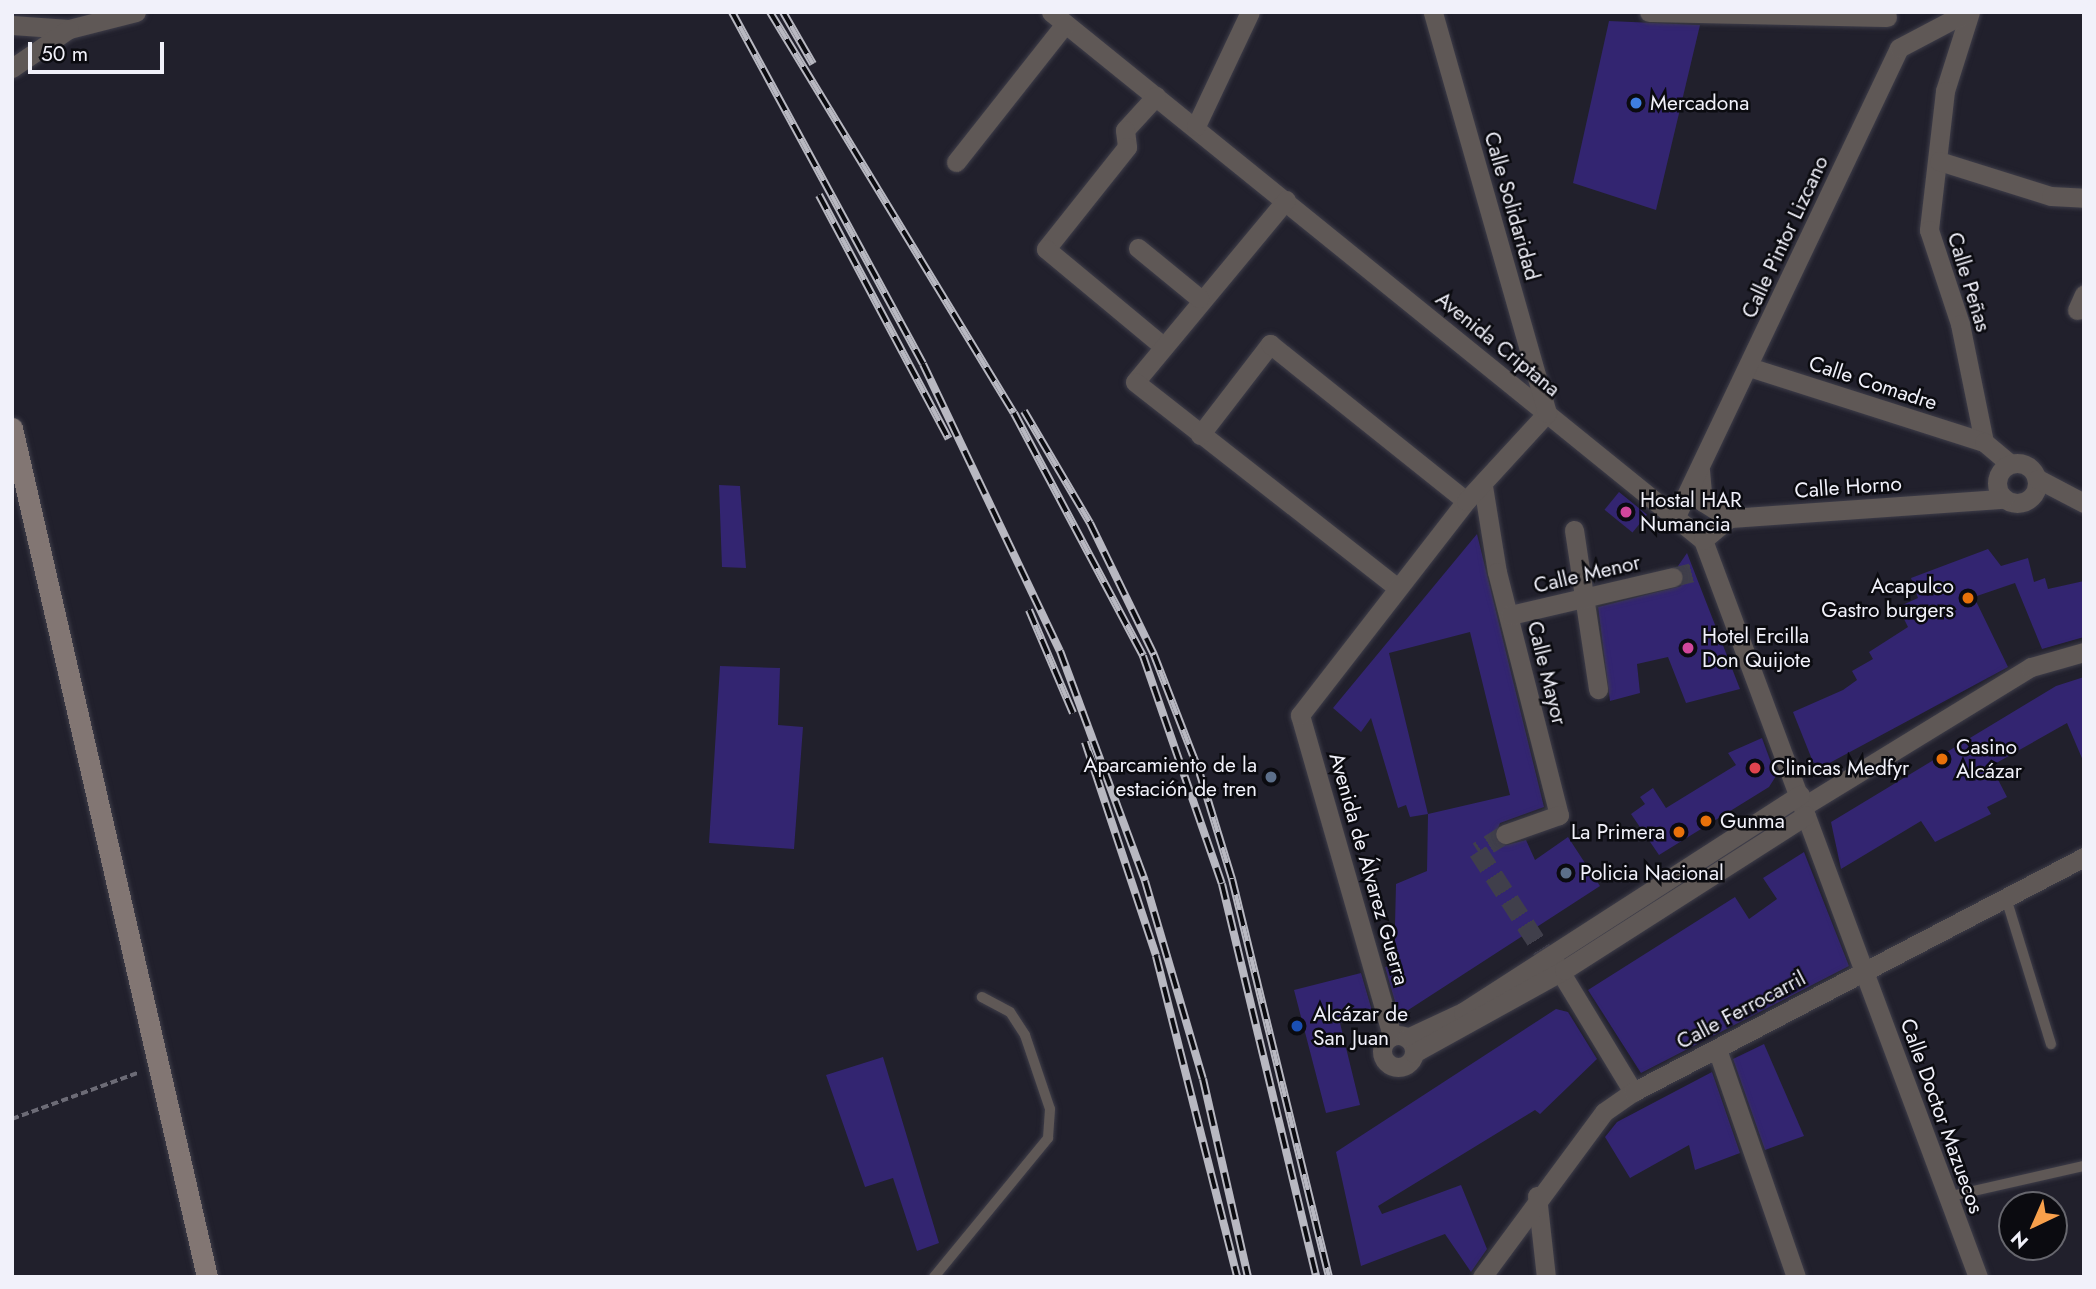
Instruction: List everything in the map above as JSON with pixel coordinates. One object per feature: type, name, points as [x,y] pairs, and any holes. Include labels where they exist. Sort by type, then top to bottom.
[{"type":"street","points":[[12,25],[69,29],[136,12]]},
{"type":"street","points":[[1196,126],[1250,12]]},
{"type":"street","name":"Calle Solidaridad","points":[[1433,12],[1547,413]]},
{"type":"street","points":[[1649,12],[1886,15],[1899,48],[1969,12]]},
{"type":"street","name":"Calle Peñas","points":[[1969,12],[1945,91],[1929,230],[1960,324],[1984,442]]},
{"type":"street","points":[[956,162],[1058,18]]},
{"type":"street","name":"Avenida Criptana","points":[[1058,18],[1196,126],[1547,413],[1677,514],[1703,540],[1704,569],[1803,805]]},
{"type":"street","points":[[12,68],[69,29]]},
{"type":"street","name":"Calle Pintor Lizcano","points":[[1677,514],[1899,48]]},
{"type":"street","points":[[1156,96],[1125,130],[1127,148],[1046,248],[1163,346]]},
{"type":"street","points":[[1939,161],[2051,196],[2084,198]]},
{"type":"street","points":[[1286,200],[1199,298],[1135,382],[1396,587],[1466,501],[1483,486],[1547,413]]},
{"type":"street","points":[[1138,248],[1199,298]]},
{"type":"street","points":[[1200,435],[1270,344],[1466,501]]},
{"type":"street","name":"Calle Comadre","points":[[1749,367],[1984,442]]},
{"type":"street","points":[[12,428],[207,1277]]},
{"type":"street","points":[[1984,442],[2010,464],[2030,467],[2035,488]]},
{"type":"street","points":[[2010,464],[1997,480],[2004,499],[2016,504],[2035,488]]},
{"type":"street","points":[[1700,466],[1703,502],[1729,518],[1703,540]]},
{"type":"street","name":"Calle Mayor","points":[[1483,486],[1510,615],[1559,815],[1505,834]]},
{"type":"street","points":[[2035,488],[2084,505]]},
{"type":"street","name":"Calle Horno","points":[[1729,518],[2004,499]]},
{"type":"street","points":[[1574,530],[1582,564],[1580,600],[1598,689]]},
{"type":"street","name":"Calle Menor","points":[[1510,615],[1673,577]]},
{"type":"street","name":"Avenida de Álvarez Guerra","points":[[1396,587],[1300,715],[1404,1042]]},
{"type":"street","points":[[1404,1042],[1463,1013],[1546,956],[2031,667],[2084,652]]},
{"type":"street","points":[[1404,1042],[1564,970],[1803,805]]},
{"type":"street","name":"Calle Doctor Mazuecos","points":[[1803,805],[1978,1277]]},
{"type":"street","name":"Calle Ferrocarril","points":[[1482,1277],[1537,1196],[1604,1112],[1633,1092],[2084,857]]},
{"type":"street","points":[[1546,956],[1564,970],[1633,1092]]},
{"type":"street","points":[[1717,1049],[1796,1277]]},
{"type":"street","points":[[1537,1196],[1546,1277]]},
{"type":"lane","points":[[2006,898],[2051,1044]]},
{"type":"lane","points":[[934,1277],[1048,1138],[1050,1109],[1026,1035],[1010,1012],[982,997]]},
{"type":"lane","points":[[1947,1197],[2084,1166]]},
{"type":"path","points":[[12,1119],[158,1064]]},
{"type":"building","name":"Mercadona","points":[[1609,21],[1700,25],[1656,210],[1573,183]]},
{"type":"building","points":[[719,485],[740,486],[746,568],[722,567]]},
{"type":"building","name":"Hostal HAR Numancia","points":[[1619,492],[1647,515],[1633,533],[1605,510]]},
{"type":"building","points":[[1477,534],[1544,807],[1500,823],[1494,839],[1503,846],[1526,840],[1535,860],[1568,837],[1600,886],[1399,1016],[1385,967],[1394,965],[1396,884],[1427,871],[1428,814],[1410,817],[1406,805],[1398,808],[1371,718],[1361,732],[1333,708]],"holes":[[[1470,632],[1510,795],[1428,814],[1389,653]]]},
{"type":"building","points":[[1988,549],[2001,566],[2028,558],[2034,582],[2045,578],[2048,589],[2084,581],[2084,637],[2042,649],[2015,583],[1974,597],[2008,667],[1822,767],[1813,762],[1793,712],[1843,690],[1857,680],[1852,671],[1873,659],[1869,652],[1908,627],[1898,607],[1918,598],[1911,578]]},
{"type":"building","points":[[1687,553],[1740,689],[1686,703],[1668,657],[1637,664],[1640,693],[1610,701],[1598,607],[1681,586],[1685,575],[1678,566]]},
{"type":"building","points":[[720,666],[780,668],[778,725],[803,727],[794,849],[709,843]]},
{"type":"building","points":[[2084,677],[2084,763],[2067,723],[1991,766],[2007,797],[1987,807],[1991,814],[1935,842],[1921,821],[1841,869],[1831,822],[2056,686]]},
{"type":"building","points":[[1762,738],[1776,776],[1769,787],[1659,855],[1631,814],[1645,804],[1640,797],[1653,788],[1666,808],[1736,765],[1728,753]]},
{"type":"building","points":[[1804,852],[1849,966],[1641,1073],[1588,990],[1735,897],[1749,919],[1777,899],[1763,878]]},
{"type":"building","name":"Alcázar de San Juan","points":[[1361,973],[1373,1014],[1340,1023],[1360,1105],[1326,1113],[1294,990]]},
{"type":"building","points":[[1556,1009],[1568,1012],[1597,1059],[1540,1114],[1535,1110],[1378,1206],[1382,1214],[1461,1185],[1487,1249],[1471,1272],[1445,1234],[1361,1266],[1336,1152]]},
{"type":"building","points":[[1764,1044],[1804,1136],[1765,1150],[1733,1059]]},
{"type":"building","points":[[883,1057],[939,1243],[917,1251],[893,1178],[865,1187],[826,1075]]},
{"type":"building","points":[[1712,1072],[1740,1153],[1695,1170],[1689,1145],[1630,1178],[1605,1137],[1617,1122]]},
{"type":"tunnel","points":[[1673,577],[1697,571]]},
{"type":"tunnel","points":[[1505,834],[1478,851],[1546,956]]},
{"type":"railway","points":[[732,12],[923,364],[1060,651],[1145,881],[1203,1079],[1248,1277]]},
{"type":"railway","points":[[770,12],[1014,413],[1143,656],[1222,884],[1316,1277]]},
{"type":"railway","points":[[783,12],[813,64]]},
{"type":"railway","points":[[819,195],[949,439]]},
{"type":"railway","points":[[1024,411],[1090,523],[1154,655],[1199,771],[1232,879],[1329,1277]]},
{"type":"railway","points":[[1029,610],[1073,713]]},
{"type":"railway","points":[[1085,742],[1156,956],[1237,1277]]},
{"type":"place","name":"Mercadona","points":[[1636,103]]},
{"type":"place","name":"Hostal HAR Numancia","points":[[1626,512]]},
{"type":"place","name":"Acapulco Gastro burgers","points":[[1968,598]]},
{"type":"place","name":"Hotel Ercilla Don Quijote","points":[[1688,648]]},
{"type":"place","name":"Casino Alcázar","points":[[1942,759]]},
{"type":"place","name":"Clinicas Medfyr","points":[[1755,768]]},
{"type":"place","name":"Aparcamiento de la estación de tren","points":[[1271,777]]},
{"type":"place","name":"Gunma","points":[[1706,821]]},
{"type":"place","name":"La Primera","points":[[1679,832]]},
{"type":"place","name":"Policia Nacional","points":[[1566,873]]},
{"type":"place","name":"Alcázar de San Juan","points":[[1297,1026]]}]
